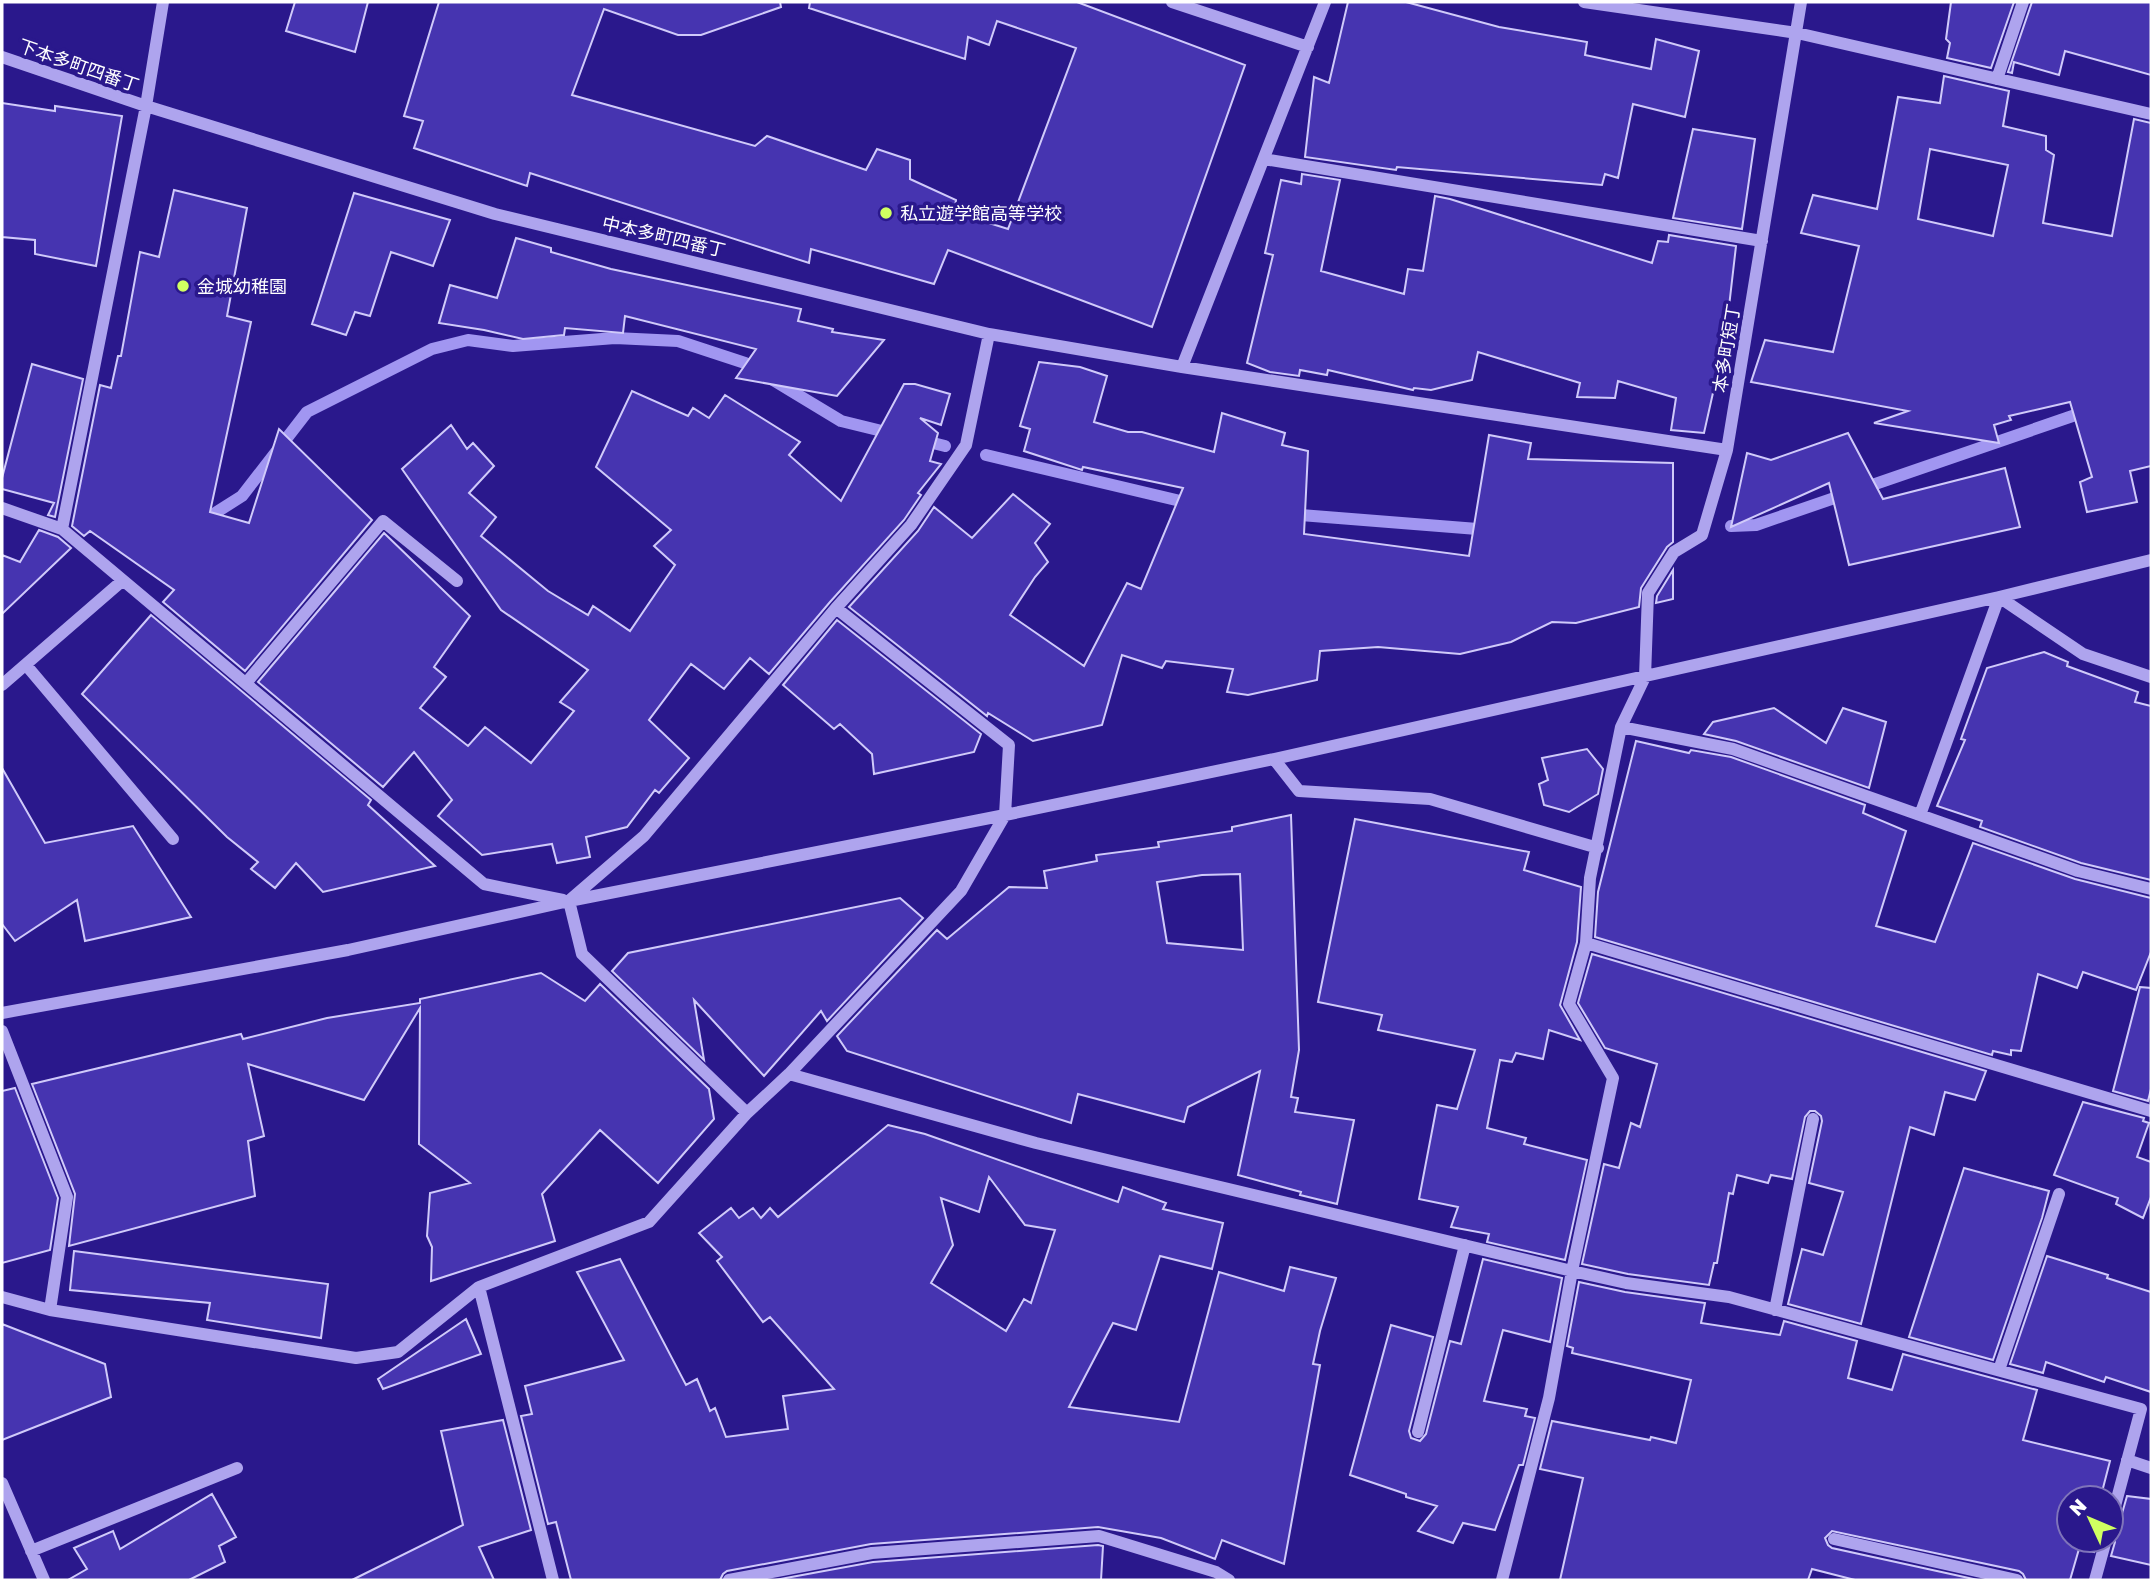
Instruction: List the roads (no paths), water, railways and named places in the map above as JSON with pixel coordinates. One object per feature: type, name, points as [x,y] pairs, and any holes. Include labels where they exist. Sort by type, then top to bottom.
[{"type":"street","points":[[62,529],[146,106],[163,2]]},
{"type":"street","points":[[1172,2],[1308,47]]},
{"type":"street","points":[[1182,367],[1325,2]]},
{"type":"street","points":[[1584,2],[1797,33],[2151,114]]},
{"type":"street","name":"本多町短丁","points":[[1645,677],[1648,593],[1674,552],[1702,535],[1727,450],[1801,2]]},
{"type":"street","points":[[1997,79],[2023,2]]},
{"type":"street","name":"下本多町四番丁","points":[[2,57],[146,106]]},
{"type":"street","name":"中本多町四番丁","points":[[146,106],[495,214],[989,334],[1182,367],[1727,450]]},
{"type":"street","points":[[1264,159],[1762,242]]},
{"type":"street","points":[[569,901],[644,836],[836,608],[911,525],[967,445],[989,334]]},
{"type":"street","points":[[2,508],[62,529],[484,884],[569,901]]},
{"type":"street","points":[[246,683],[383,521],[457,581]]},
{"type":"street","points":[[2,1013],[348,950],[569,901],[1274,759],[2151,561]]},
{"type":"street","points":[[2,685],[122,580]]},
{"type":"street","points":[[1999,597],[2083,654],[2151,677]]},
{"type":"street","points":[[1920,815],[1999,597]]},
{"type":"street","points":[[2,1297],[50,1310],[356,1358],[398,1352],[479,1287],[649,1222],[747,1114],[789,1074],[961,891],[1005,815],[1009,746],[836,608]]},
{"type":"street","points":[[26,665],[173,839]]},
{"type":"street","points":[[1502,1580],[1549,1398],[1572,1271],[1613,1079],[1569,1004],[1586,943],[1590,878],[1621,727],[1645,677]]},
{"type":"street","points":[[1621,727],[1733,749],[2078,871],[2151,889]]},
{"type":"street","points":[[1274,759],[1299,791],[1430,799],[1598,848]]},
{"type":"street","points":[[569,901],[582,954],[747,1114]]},
{"type":"street","points":[[1586,943],[2151,1111]]},
{"type":"street","points":[[2,1031],[66,1198],[50,1310]]},
{"type":"street","points":[[789,1074],[1036,1143],[1572,1271],[1626,1283],[1729,1297],[2141,1409],[2121,1484]]},
{"type":"street","points":[[1775,1310],[1813,1119]]},
{"type":"street","points":[[1999,1370],[2060,1194]]},
{"type":"street","points":[[1418,1432],[1465,1245]]},
{"type":"street","points":[[479,1287],[552,1580]]},
{"type":"street","points":[[2127,1460],[2151,1468]]},
{"type":"street","points":[[31,1551],[237,1468]]},
{"type":"street","points":[[2,1483],[44,1580]]},
{"type":"street","points":[[729,1580],[872,1553],[1099,1536],[1229,1580]]},
{"type":"street","points":[[1834,1539],[2017,1580]]},
{"type":"street","points":[[2095,1580],[2102,1554]]},
{"type":"waterway","points":[[201,522],[242,496],[307,412],[432,349],[468,340],[513,346],[615,338],[678,341],[745,363],[841,421],[894,434]]},
{"type":"waterway","points":[[1731,526],[1756,525],[2090,410]]},
{"type":"waterway","points":[[921,440],[945,446]]},
{"type":"waterway","points":[[986,455],[1193,504]]},
{"type":"waterway","points":[[1288,514],[1490,530]]},
{"type":"place","name":"私立遊学館高等学校","points":[[886,213]]},
{"type":"place","name":"金城幼稚園","points":[[183,286]]}]
